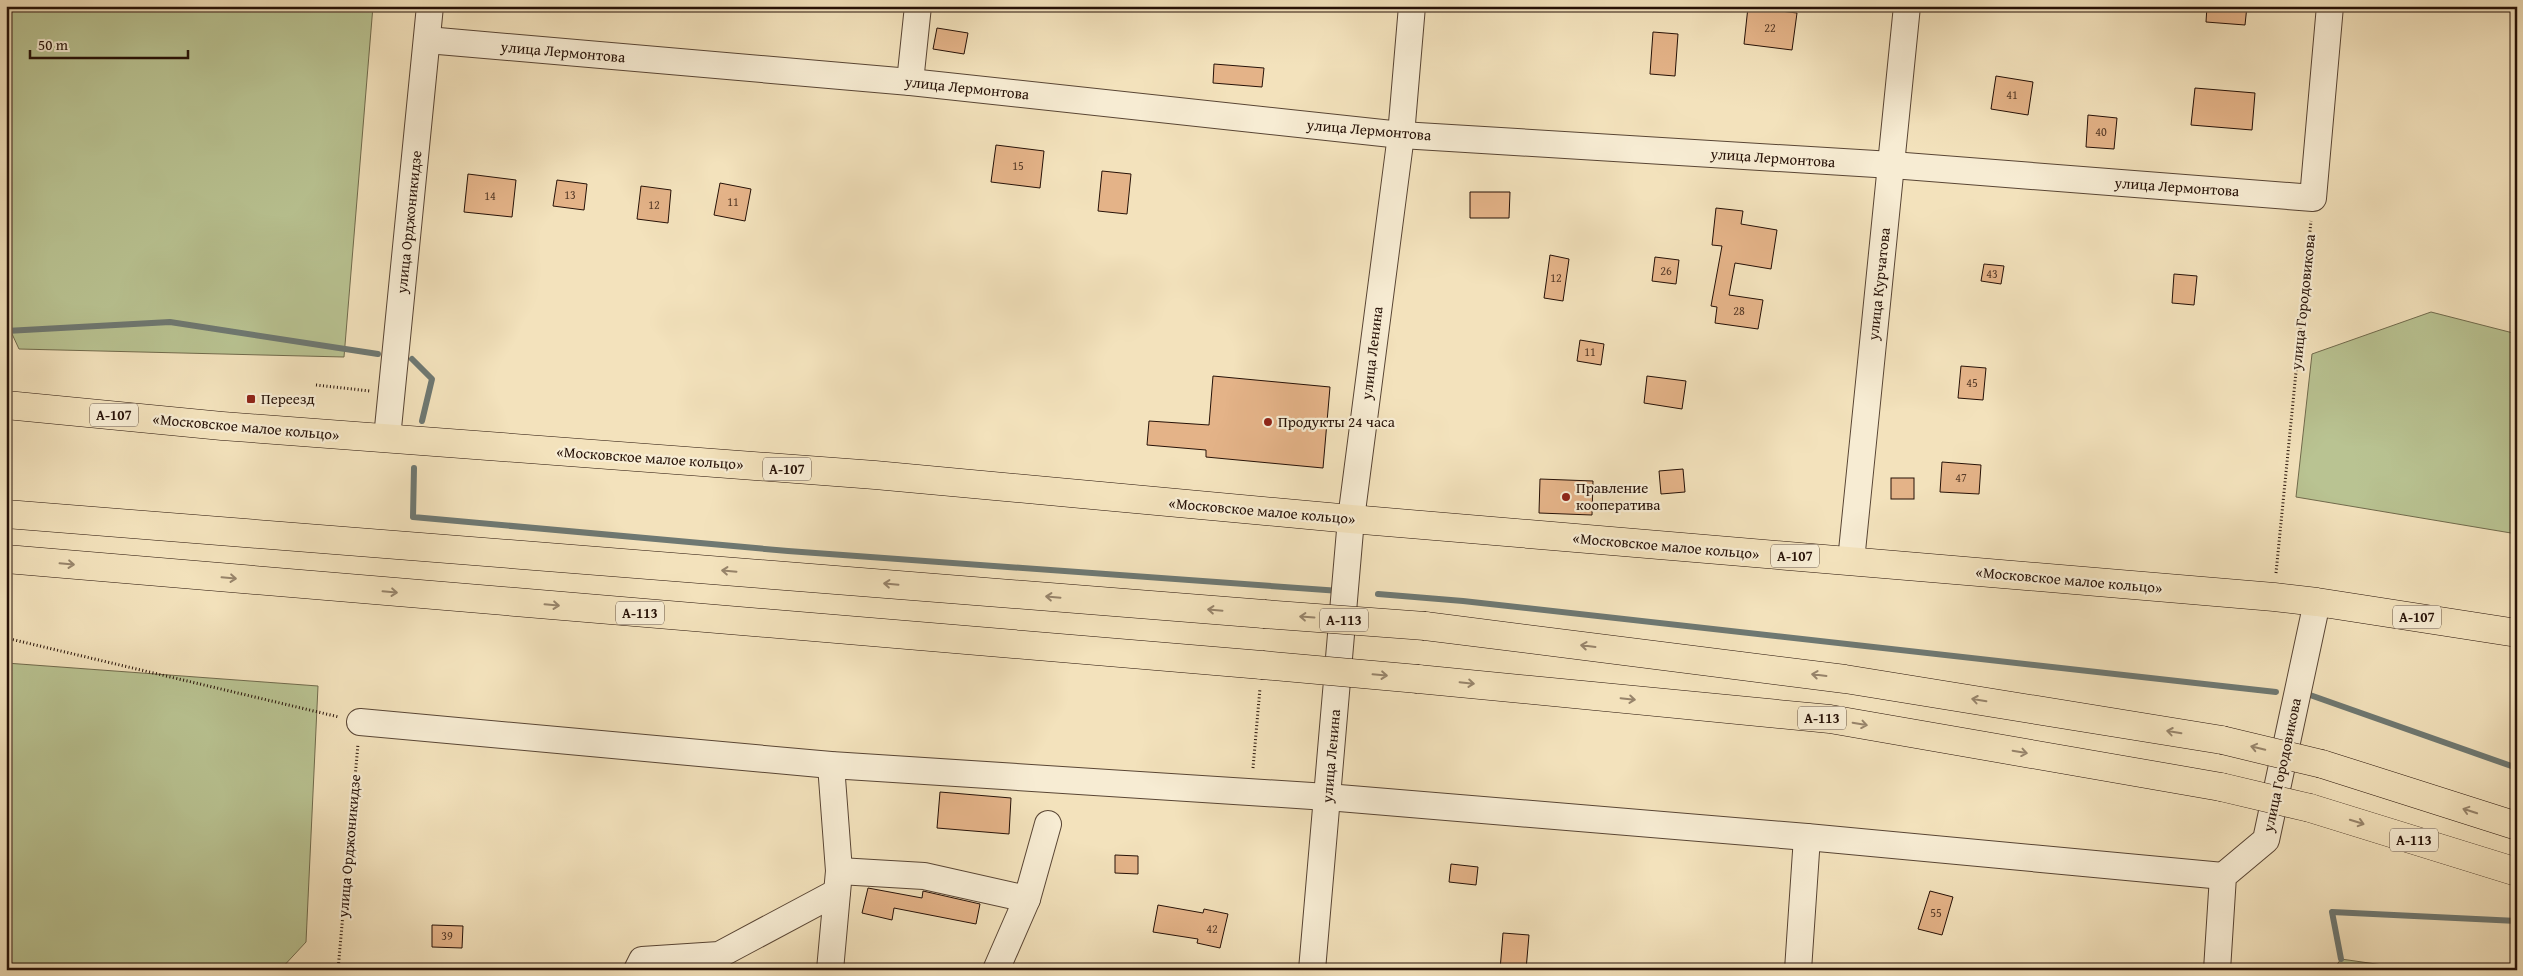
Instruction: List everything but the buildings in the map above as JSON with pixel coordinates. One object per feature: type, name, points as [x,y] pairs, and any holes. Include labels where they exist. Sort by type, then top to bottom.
[{"type":"highway","name":"«Московское малое кольцо»","points":[[6,405],[222,426],[875,475],[1351,519],[2274,598],[2317,602],[2517,633]]},
{"type":"highway","name":"А-113","points":[[15,515],[1425,626],[1845,679],[2222,740],[2322,764],[2517,826]]},
{"type":"highway","name":"А-113","points":[[12,559],[1262,665],[1830,719],[2221,787],[2310,808],[2517,872]]},
{"type":"street","name":"улица Орджоникидзе","points":[[386,438],[430,6]]},
{"type":"street","points":[[910,82],[918,6]]},
{"type":"street","name":"улица Ленина","points":[[1312,970],[1351,519],[1401,135],[1412,6]]},
{"type":"street","name":"улица Курчатова","points":[[1851,561],[1907,6]]},
{"type":"street","points":[[2313,198],[2330,6]]},
{"type":"street","name":"улица Лермонтова","points":[[427,40],[910,82],[1401,135],[1892,165],[2313,198]]},
{"type":"street","name":"улица Городовикова","points":[[2224,876],[2266,840],[2317,602]]},
{"type":"street","points":[[360,722],[831,765],[1327,797],[1807,837],[2224,876],[2217,970]]},
{"type":"street","points":[[830,970],[838,882],[831,765]]},
{"type":"street","points":[[996,970],[1027,899],[1048,824]]},
{"type":"street","points":[[1798,970],[1807,837]]},
{"type":"street","points":[[637,970],[642,960],[719,955],[838,882],[924,876],[1027,899]]},
{"type":"path","name":"улица Городовикова","points":[[2274,598],[2313,198]]},
{"type":"path","points":[[316,385],[391,393]]},
{"type":"path","points":[[6,638],[360,722]]},
{"type":"path","points":[[1254,750],[1262,665]]},
{"type":"path","name":"улица Орджоникидзе","points":[[338,970],[360,722]]},
{"type":"green space","points":[[6,6],[373,6],[344,357],[19,349],[6,321]]},
{"type":"green space","points":[[2431,312],[2517,334],[2517,534],[2296,497],[2312,354]]},
{"type":"green space","points":[[6,663],[318,686],[306,942],[280,970],[6,970]]},
{"type":"green space","points":[[2341,959],[2418,970],[2333,970]]},
{"type":"waterway","points":[[6,331],[170,322],[378,354]]},
{"type":"waterway","points":[[412,359],[432,379],[422,421]]},
{"type":"waterway","points":[[414,468],[413,517],[788,551],[1340,591]]},
{"type":"waterway","points":[[1378,594],[1463,601],[2276,692]]},
{"type":"waterway","points":[[2310,695],[2517,768]]},
{"type":"waterway","points":[[2341,959],[2332,912],[2517,921]]},
{"type":"place","name":"Переезд","points":[[251,399]]},
{"type":"place","name":"Продукты 24 часа","points":[[1268,422]]},
{"type":"place","name":"Правление кооператива","points":[[1566,497]]}]
